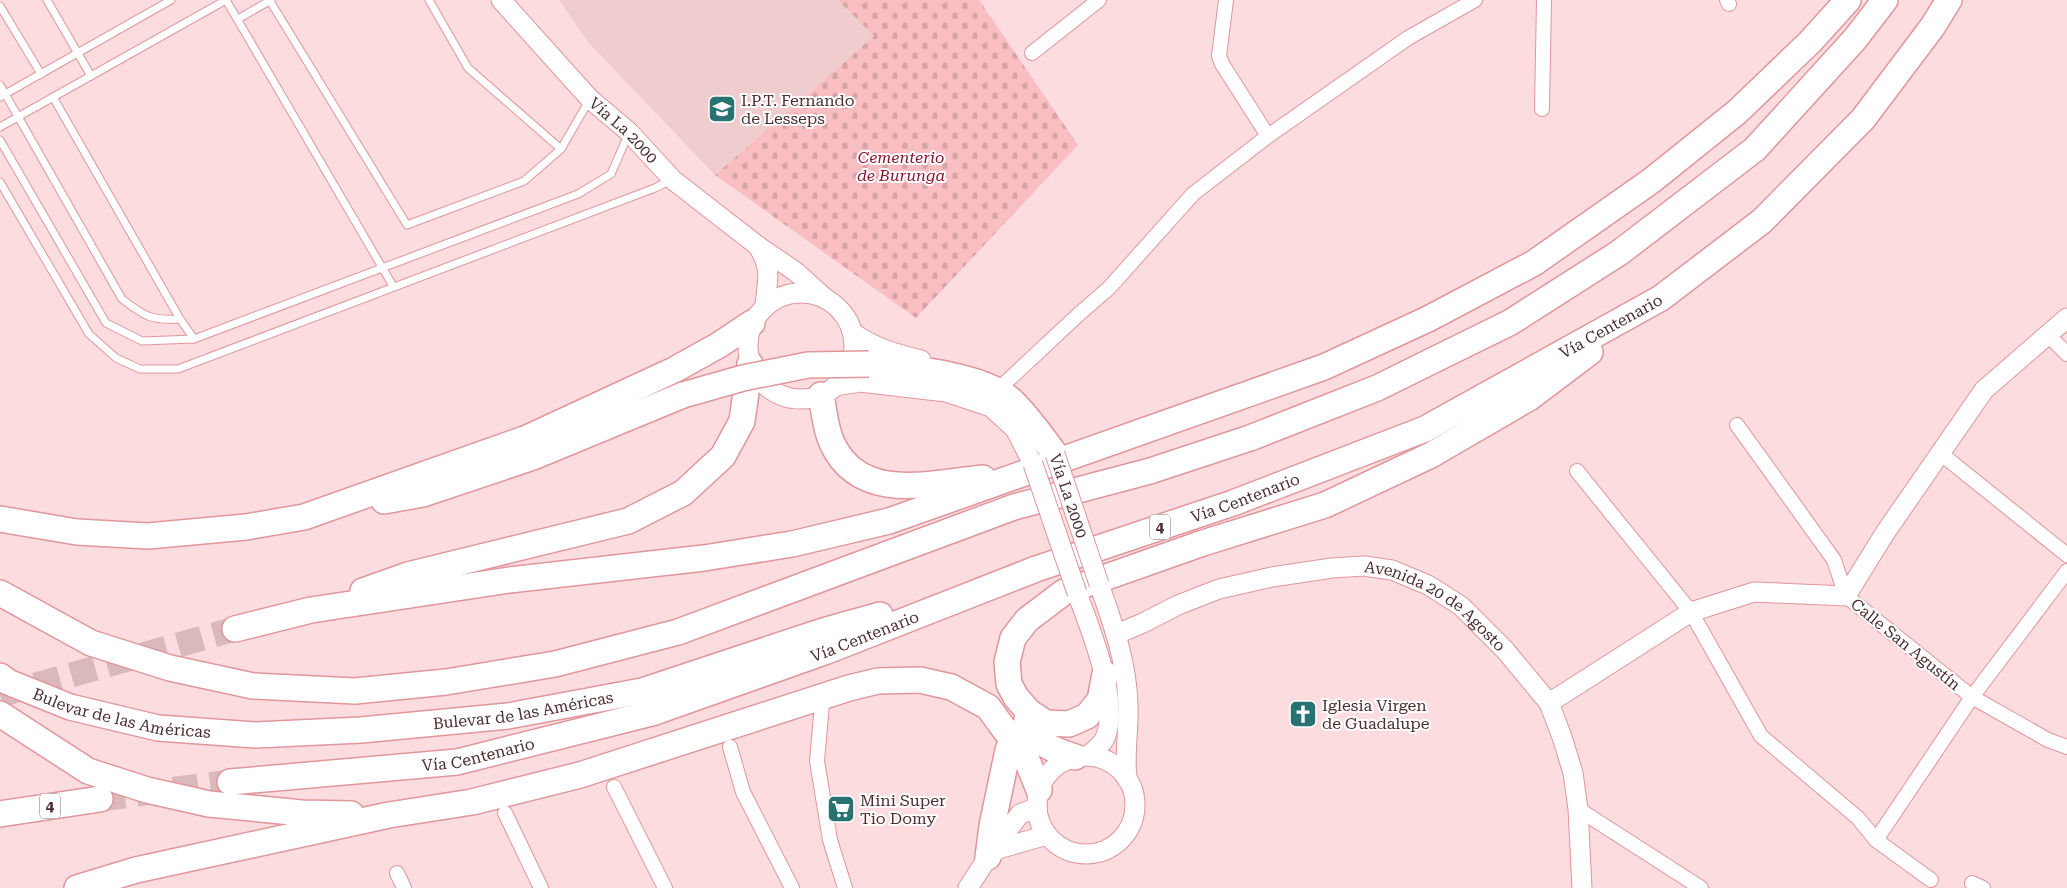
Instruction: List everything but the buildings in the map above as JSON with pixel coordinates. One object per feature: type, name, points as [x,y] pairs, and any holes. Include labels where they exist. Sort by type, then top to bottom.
[{"type":"highway","points":[[234,629],[311,610],[509,580],[704,558],[792,544],[889,521],[1028,469],[1324,368],[1428,319],[1534,263],[1651,182],[1737,112],[1810,42],[1848,0]]},
{"type":"highway","points":[[0,593],[91,643],[170,668],[253,686],[354,691],[446,682],[555,664],[678,632],[1014,507],[1150,470],[1250,438],[1377,388],[1512,322],[1619,253],[1754,149],[1855,39],[1885,0]]},
{"type":"highway","name":"Vía Centenario","points":[[230,782],[457,762],[652,713],[827,651],[1036,569],[1233,503],[1425,429],[1661,298],[1762,221],[1863,119],[1933,26],[1949,0]]},
{"type":"highway","points":[[1105,674],[1100,700],[1087,716],[1069,724],[1046,723],[1029,712],[1016,697],[1009,684],[1007,662],[1013,638],[1027,620],[1064,592],[1203,543],[1325,505],[1431,455],[1529,398],[1661,298]]},
{"type":"highway","points":[[304,517],[527,438],[674,370],[719,346],[759,314]]},
{"type":"highway","points":[[311,610],[408,575],[628,521],[683,493],[723,456],[742,421],[750,364]]},
{"type":"highway","points":[[0,519],[77,532],[148,536],[246,527],[304,517],[423,494],[533,457],[683,395],[743,378],[808,365],[868,364],[908,368],[974,380],[1010,399],[1033,424],[1055,454]]},
{"type":"highway","points":[[828,390],[831,442],[838,454],[849,466],[866,478],[889,486],[910,487],[1028,469]]},
{"type":"highway","name":"Bulevar de las Américas","points":[[0,676],[8,682],[70,707],[158,728],[256,735],[361,730],[508,716],[642,691],[823,632],[1036,569]]},
{"type":"highway","points":[[77,888],[136,870],[389,815],[472,802],[580,775],[849,688],[878,681],[920,680],[951,687],[988,707],[1027,760],[1038,799]]},
{"type":"highway","points":[[1029,712],[1026,724],[1033,735],[1051,749],[1082,756]]},
{"type":"highway","points":[[0,714],[88,771],[147,790],[218,804],[302,813],[389,815]]},
{"type":"highway","points":[[993,853],[992,826],[1008,750],[1013,739]]},
{"type":"highway","name":"4","points":[[0,814],[100,799]]},
{"type":"street","name":"Vía La 2000","points":[[501,0],[590,99],[629,132],[673,180],[758,246],[796,272],[826,299]]},
{"type":"street","points":[[1032,53],[1099,0]]},
{"type":"street","points":[[1226,0],[1219,56],[1222,64],[1268,136]]},
{"type":"street","points":[[1002,386],[1109,288],[1193,194],[1268,136],[1408,38],[1475,0]]},
{"type":"street","points":[[1542,110],[1544,0]]},
{"type":"street","name":"Vía La 2000","points":[[758,246],[768,262],[769,275],[759,314]]},
{"type":"street","points":[[805,292],[826,299],[843,313],[852,332],[854,352],[848,371],[828,390],[804,399],[787,397],[772,390],[759,379],[750,364],[747,343],[759,314],[784,295],[805,292]]},
{"type":"street","points":[[1549,703],[1691,612],[1754,592],[1846,596],[1885,533],[1984,390],[2067,318]]},
{"type":"street","name":"Vía La 2000","points":[[852,332],[864,341],[892,353],[963,369],[993,380],[1020,396],[1042,423],[1055,454],[1117,634],[1125,669],[1128,706],[1125,758],[1127,779]]},
{"type":"street","points":[[2047,334],[2067,354]]},
{"type":"street","name":"Vía La 2000","points":[[828,390],[860,382],[946,392],[991,407],[1015,429],[1028,469],[1078,593],[1105,674],[1109,725],[1104,740],[1082,756]]},
{"type":"street","name":"Calle San Agustín","points":[[1737,425],[1834,560],[1846,596],[1972,697],[2048,740],[2067,747]]},
{"type":"street","points":[[1940,453],[2067,555]]},
{"type":"street","points":[[1577,471],[1691,612],[1762,736],[1858,818],[1876,840],[1931,880]]},
{"type":"street","name":"Avenida 20 de Agosto","points":[[1117,634],[1178,605],[1218,589],[1272,577],[1332,568],[1364,566],[1392,570],[1428,586],[1461,606],[1505,650],[1549,703],[1573,773],[1578,809],[1582,888]]},
{"type":"street","points":[[1876,840],[1972,697],[2067,571]]},
{"type":"street","points":[[822,704],[817,761],[830,840],[845,888]]},
{"type":"street","points":[[730,747],[743,792],[792,888]]},
{"type":"street","points":[[968,888],[1020,814],[1038,799],[1047,774],[1060,763],[1082,756],[1103,759],[1117,767],[1127,779],[1134,794],[1135,810],[1130,826],[1121,840],[1107,849],[1091,854],[1074,853],[1059,846],[1047,835],[1038,799]]},
{"type":"street","points":[[614,787],[664,888]]},
{"type":"street","points":[[1578,809],[1701,888]]},
{"type":"street","points":[[505,813],[541,888]]},
{"type":"street","points":[[993,853],[1047,835]]},
{"type":"street","points":[[397,873],[404,888]]},
{"type":"lane","points":[[47,0],[91,76]]},
{"type":"lane","points":[[3,96],[171,0]]},
{"type":"lane","points":[[0,128],[226,0],[393,286]]},
{"type":"lane","points":[[238,19],[271,0],[407,225],[524,182],[561,149],[590,99]]},
{"type":"lane","points":[[430,0],[468,68],[561,149]]},
{"type":"lane","points":[[0,6],[40,74]]},
{"type":"lane","points":[[0,85],[3,96],[18,117],[122,299],[149,318],[162,320],[180,319]]},
{"type":"lane","points":[[53,98],[180,319],[194,339]]},
{"type":"lane","points":[[0,140],[106,324],[142,341],[194,339],[578,194],[612,174],[629,132]]},
{"type":"lane","points":[[0,182],[90,334],[116,358],[140,368],[178,369],[673,180]]},
{"type":"shaded area","name":"I.P.T. Fernando de Lesseps","points":[[559,0],[838,0],[874,36],[715,175],[588,42]]},
{"type":"green space","name":"Cementerio de Burunga","points":[[838,0],[979,0],[1078,145],[916,318],[715,175],[874,36]]},
{"type":"tunnel","points":[[0,695],[235,629]]},
{"type":"tunnel","points":[[100,799],[230,782]]},
{"type":"place","name":"I.P.T. Fernando de Lesseps","points":[[722,109]]},
{"type":"place","name":"Iglesia Virgen de Guadalupe","points":[[1303,714]]},
{"type":"place","name":"Mini Super Tio Domy","points":[[841,809]]}]
